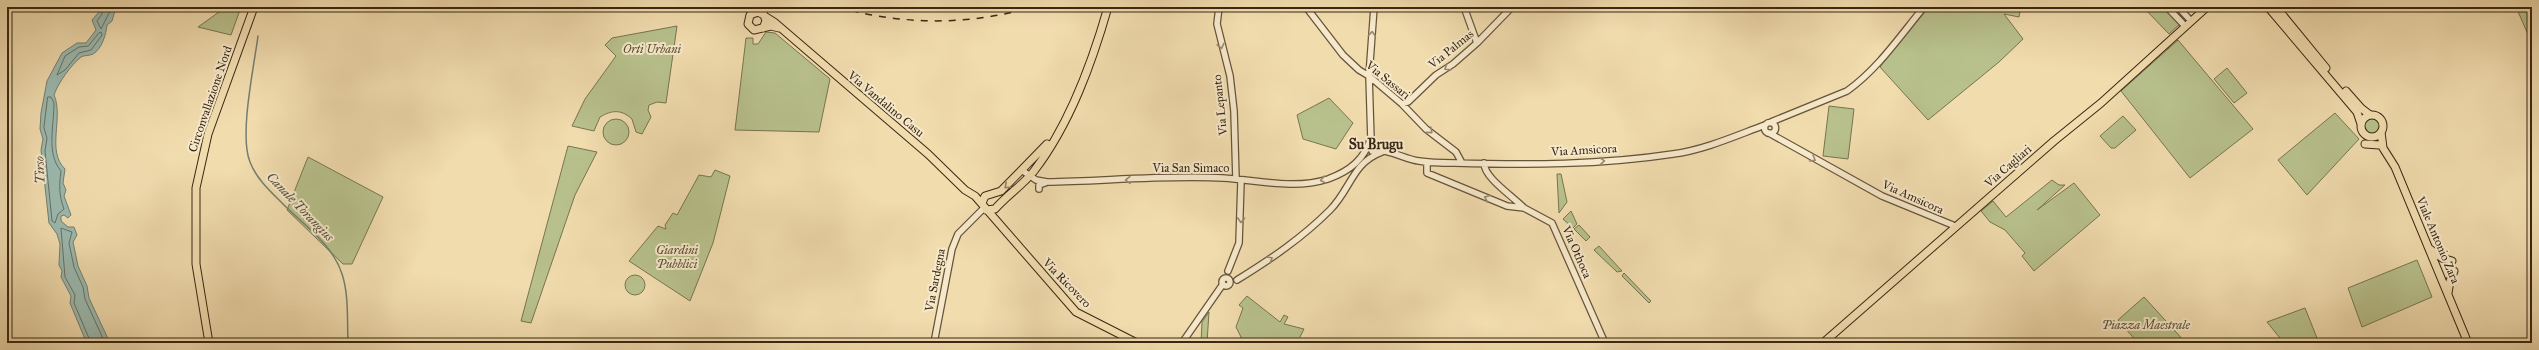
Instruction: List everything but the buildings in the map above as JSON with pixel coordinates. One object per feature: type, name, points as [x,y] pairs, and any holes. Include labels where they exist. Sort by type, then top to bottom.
[{"type":"main road","name":"Circonvallazione Nord","points":[[209,343],[196,264],[196,188],[208,134],[254,7]]},
{"type":"main road","points":[[985,206],[998,206],[1027,180],[1059,131],[1086,74],[1108,7]]},
{"type":"main road","name":"Via Cagliari","points":[[1823,343],[1955,226],[2101,103],[2207,7]]},
{"type":"main road","points":[[2268,7],[2275,10],[2360,108],[2370,115],[2380,119],[2383,124],[2381,132],[2372,137],[2364,134],[2357,112],[2275,10]]},
{"type":"main road","points":[[763,28],[766,17],[754,10],[748,18],[750,26],[757,30],[771,26],[781,29]]},
{"type":"main road","name":"Via Vandalino Casu","points":[[766,17],[928,154],[965,190],[975,196],[985,206]]},
{"type":"main road","points":[[2361,124],[2364,118],[2370,115]]},
{"type":"main road","points":[[985,206],[993,195],[1001,191],[1021,173],[1059,131]]},
{"type":"main road","name":"Viale Antonio Zara","points":[[2381,132],[2381,146]]},
{"type":"main road","name":"Viale Antonio Zara","points":[[2372,137],[2381,146],[2395,167],[2469,342]]},
{"type":"main road","points":[[2365,144],[2381,146]]},
{"type":"main road","points":[[993,195],[998,199],[998,206]]},
{"type":"main road","name":"Via Ricovero","points":[[985,206],[1076,312],[1137,343]]},
{"type":"main road","points":[[2430,249],[2442,258],[2452,261]]},
{"type":"main road","points":[[2448,294],[2450,281],[2454,271]]},
{"type":"street","name":"Via Lepanto","points":[[1182,343],[1226,283],[1228,271],[1239,243],[1239,180],[1234,111],[1230,76],[1217,24],[1219,7]]},
{"type":"street","name":"Via Sassari","points":[[1306,7],[1343,55],[1358,70],[1369,76],[1402,104],[1426,129],[1456,152],[1462,163]]},
{"type":"street","points":[[1226,283],[1237,280],[1282,252],[1304,234],[1332,208],[1359,164],[1370,153],[1371,137],[1369,76],[1374,7]]},
{"type":"street","points":[[1464,7],[1477,43]]},
{"type":"street","name":"Via Palmas","points":[[1402,104],[1408,102],[1436,75],[1453,64],[1477,43],[1512,7]]},
{"type":"street","points":[[1770,128],[1792,114],[1847,92],[1856,85],[1868,75],[1924,7]]},
{"type":"street","points":[[2167,7],[2185,26]]},
{"type":"street","points":[[2178,7],[2191,21]]},
{"type":"street","name":"Via Amsicora","points":[[1370,153],[1384,151],[1428,162],[1563,163],[1674,154],[1705,146],[1748,131],[1770,128],[1779,140],[1882,196],[1955,226]]},
{"type":"street","name":"Via Othoca","points":[[1428,162],[1427,172],[1433,175],[1507,206],[1524,208],[1552,223],[1605,343]]},
{"type":"street","points":[[1484,163],[1485,171],[1489,177],[1512,195],[1524,208]]},
{"type":"street","name":"Via San Simaco","points":[[1021,173],[1027,180],[1047,182],[1239,180],[1282,184],[1318,181],[1359,164]]},
{"type":"street","points":[[1039,189],[1039,185],[1047,182]]},
{"type":"street","name":"Via Sardegna","points":[[934,343],[952,249],[958,234],[985,206]]},
{"type":"green space","points":[[226,7],[241,7],[231,35],[198,27]]},
{"type":"green space","points":[[1929,7],[1999,7],[2002,10],[2003,7],[2021,7],[2019,17],[2004,14],[2023,39],[1999,62],[1928,120],[1880,67]]},
{"type":"green space","points":[[2143,7],[2165,7],[2181,23],[2169,34]]},
{"type":"green space","points":[[2516,7],[2532,7],[2532,38],[2530,39]]},
{"type":"green space","name":"Orti Urbani","points":[[677,26],[666,103],[657,102],[649,105],[648,110],[651,117],[642,134],[636,132],[632,119],[620,112],[612,112],[600,117],[594,131],[572,126],[585,99],[616,56],[605,45],[612,38]]},
{"type":"green space","points":[[766,32],[775,33],[830,79],[819,132],[735,130],[746,38],[753,38],[753,44],[758,44]]},
{"type":"green space","points":[[2178,40],[2253,129],[2190,178],[2121,91]]},
{"type":"green space","points":[[2227,68],[2247,93],[2234,103],[2214,79]]},
{"type":"green space","points":[[1329,98],[1353,123],[1336,149],[1303,139],[1297,115]]},
{"type":"green space","points":[[1829,106],[1854,109],[1848,159],[1823,156]]},
{"type":"green space","points":[[2335,113],[2359,139],[2307,195],[2278,160]]},
{"type":"green space","points":[[2123,116],[2136,130],[2115,148],[2111,148],[2100,136]]},
{"type":"green space","points":[[2372,118],[2379,123],[2380,126],[2375,133],[2372,134],[2365,129],[2364,126],[2369,119]]},
{"type":"green space","points":[[616,119],[625,123],[629,132],[625,141],[616,145],[607,141],[603,132],[607,123]]},
{"type":"green space","points":[[568,146],[597,152],[575,195],[531,323],[521,321]]},
{"type":"green space","points":[[308,157],[383,197],[352,264],[343,264],[287,210]]},
{"type":"green space","name":"Giardini Pubblici","points":[[715,170],[730,176],[713,243],[690,301],[629,261],[658,226],[666,229],[665,225],[673,213],[677,215],[699,175],[711,177]]},
{"type":"green space","points":[[1557,174],[1561,174],[1567,202],[1559,213]]},
{"type":"green space","points":[[2052,180],[2059,185],[2065,185],[2037,210],[2074,183],[2100,215],[2034,271],[2022,256],[2025,253],[2005,230],[1990,222],[1981,211],[1993,201],[2006,217]]},
{"type":"green space","points":[[1571,211],[1577,224],[1573,228],[1563,219]]},
{"type":"green space","points":[[1579,225],[1590,237],[1586,241],[1574,229]]},
{"type":"green space","points":[[1599,246],[1622,271],[1617,272],[1594,250]]},
{"type":"green space","points":[[2417,260],[2432,297],[2362,327],[2348,288]]},
{"type":"green space","points":[[1624,273],[1651,301],[1649,303],[1622,276]]},
{"type":"green space","points":[[631,275],[639,275],[645,281],[645,289],[639,295],[631,295],[625,289],[625,281]]},
{"type":"green space","points":[[1247,296],[1280,322],[1284,315],[1288,317],[1284,324],[1304,329],[1297,343],[1240,343],[1241,337],[1236,327],[1243,308],[1239,305]]},
{"type":"green space","name":"Piazza Maestrale","points":[[2144,297],[2186,343],[2138,343],[2118,320]]},
{"type":"green space","points":[[2305,308],[2319,343],[2284,343],[2267,322]]},
{"type":"green space","points":[[1209,312],[1207,343],[1201,343],[1202,322]]},
{"type":"water","points":[[98,7],[116,7],[112,21],[107,25],[105,37],[99,49],[93,54],[81,57],[69,69],[54,95],[57,104],[57,153],[59,162],[65,169],[63,183],[66,190],[64,196],[71,215],[68,218],[64,215],[61,216],[61,221],[68,227],[74,227],[77,235],[73,242],[78,266],[87,286],[89,298],[110,343],[89,343],[85,339],[70,303],[71,296],[61,277],[62,271],[59,265],[60,244],[57,234],[49,223],[41,150],[43,139],[40,129],[41,113],[47,81],[62,53],[77,43],[86,43],[96,30],[92,20],[99,12]]},
{"type":"waterway","name":"Canale Torangius","points":[[258,36],[248,100],[246,135],[247,150],[250,162],[256,174],[265,185],[317,236],[338,264],[346,290],[348,343]]},
{"type":"railway","points":[[838,7],[886,17],[935,21],[984,18],[1032,7]]},
{"type":"district","name":"Su Brugu","points":[[1376,144]]},
{"type":"water label","name":"Tirso","points":[[40,170]]}]
